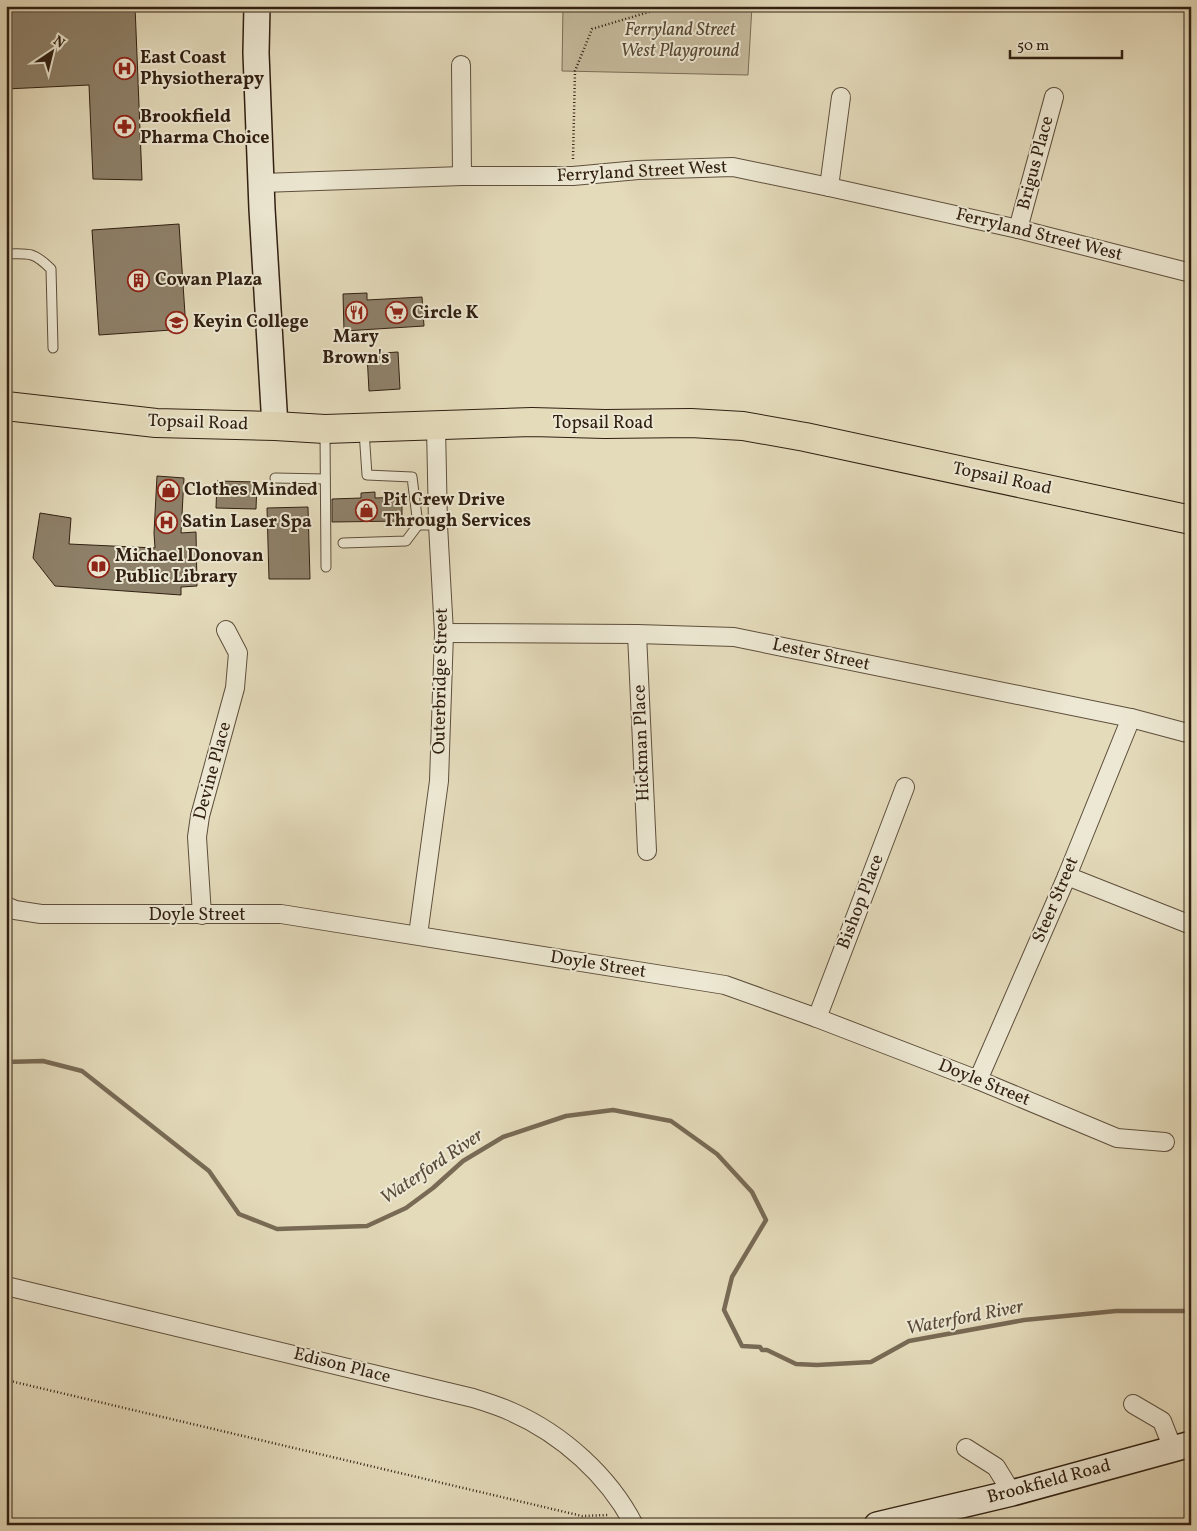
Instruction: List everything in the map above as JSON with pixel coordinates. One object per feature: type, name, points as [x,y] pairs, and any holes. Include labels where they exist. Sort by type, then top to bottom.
[{"type":"main road","name":"Topsail Road","points":[[6,406],[156,423],[325,429],[532,422],[605,424],[691,423],[743,426],[1191,520]]},
{"type":"street","points":[[257,6],[256,53],[262,209],[275,426]]},
{"type":"street","points":[[461,65],[462,176]]},
{"type":"street","name":"Brigus Place","points":[[1018,229],[1054,97]]},
{"type":"street","points":[[829,187],[841,98]]},
{"type":"street","name":"Ferryland Street West","points":[[262,183],[462,176],[573,176],[638,170],[733,167],[1018,229],[1191,273]]},
{"type":"street","name":"Outerbridge Street","points":[[418,935],[439,781],[444,633],[438,525],[436,426]]},
{"type":"street","name":"Devine Place","points":[[202,915],[197,837],[200,816],[235,688],[238,653],[226,630]]},
{"type":"street","name":"Lester Street","points":[[444,633],[637,634],[734,637],[1131,718],[1191,734]]},
{"type":"street","name":"Hickman Place","points":[[637,634],[647,852]]},
{"type":"street","name":"Steer Street","points":[[978,1080],[1067,876],[1131,718]]},
{"type":"street","name":"Bishop Place","points":[[817,1018],[905,787]]},
{"type":"street","points":[[1067,876],[1191,925]]},
{"type":"street","name":"Doyle Street","points":[[6,906],[15,910],[41,914],[280,914],[725,985],[978,1080],[1117,1138],[1165,1142]]},
{"type":"street","name":"Edison Place","points":[[6,1286],[473,1398],[505,1409],[545,1430],[575,1452],[595,1470],[631,1519]]},
{"type":"street","points":[[1133,1404],[1162,1421],[1182,1446]]},
{"type":"street","name":"Brookfield Road","points":[[877,1525],[1012,1493],[1182,1446]]},
{"type":"street","points":[[966,1448],[996,1467],[1012,1493]]},
{"type":"lane","points":[[6,254],[27,253],[40,258],[51,269],[53,348]]},
{"type":"lane","points":[[343,544],[406,541],[418,525],[412,477],[367,475],[364,428]]},
{"type":"lane","points":[[325,429],[326,567]]},
{"type":"lane","points":[[275,478],[325,480]]},
{"type":"lane","points":[[418,525],[438,525]]},
{"type":"path","points":[[573,176],[575,71],[592,29],[669,6]]},
{"type":"path","points":[[6,1380],[582,1516],[631,1519]]},
{"type":"green space","name":"Ferryland Street West Playground","points":[[563,6],[752,6],[748,75],[562,71]]},
{"type":"building","points":[[6,6],[135,6],[142,180],[93,179],[89,85],[6,89]]},
{"type":"building","name":"Cowan Plaza","points":[[179,224],[186,329],[99,335],[92,230]]},
{"type":"building","name":"Circle K","points":[[367,293],[367,300],[422,297],[424,326],[344,331],[343,294]]},
{"type":"building","points":[[398,352],[400,389],[369,391],[367,354]]},
{"type":"building","points":[[157,476],[184,478],[181,533],[196,532],[197,586],[181,587],[181,595],[55,586],[33,558],[40,513],[71,518],[69,544],[155,548]]},
{"type":"building","points":[[217,481],[257,482],[256,509],[216,508]]},
{"type":"building","name":"Pit Crew Drive Through Services","points":[[375,492],[375,498],[402,497],[402,521],[332,522],[332,499],[361,498],[361,493]]},
{"type":"building","points":[[308,507],[310,579],[269,579],[267,508]]},
{"type":"waterway","name":"Waterford River","points":[[6,1062],[43,1061],[82,1071],[209,1171],[239,1214],[277,1229],[367,1226],[406,1208],[433,1188],[463,1161],[503,1137],[566,1116],[613,1110],[671,1121],[717,1154],[752,1192],[766,1220],[732,1277],[724,1310],[742,1346],[760,1347],[762,1350],[767,1350],[796,1364],[817,1365],[871,1362],[909,1341],[1024,1320],[1116,1311],[1191,1311]]},
{"type":"place","name":"East Coast Physiotherapy","points":[[124,68]]},
{"type":"place","name":"Brookfield Pharma Choice","points":[[124,127]]},
{"type":"place","name":"Cowan Plaza","points":[[139,280]]},
{"type":"place","name":"Mary Brown's","points":[[356,312]]},
{"type":"place","name":"Circle K","points":[[396,313]]},
{"type":"place","name":"Keyin College","points":[[177,322]]},
{"type":"place","name":"Clothes Minded","points":[[168,490]]},
{"type":"place","name":"Pit Crew Drive Through Services","points":[[367,510]]},
{"type":"place","name":"Satin Laser Spa","points":[[166,522]]},
{"type":"place","name":"Michael Donovan Public Library","points":[[99,566]]}]
